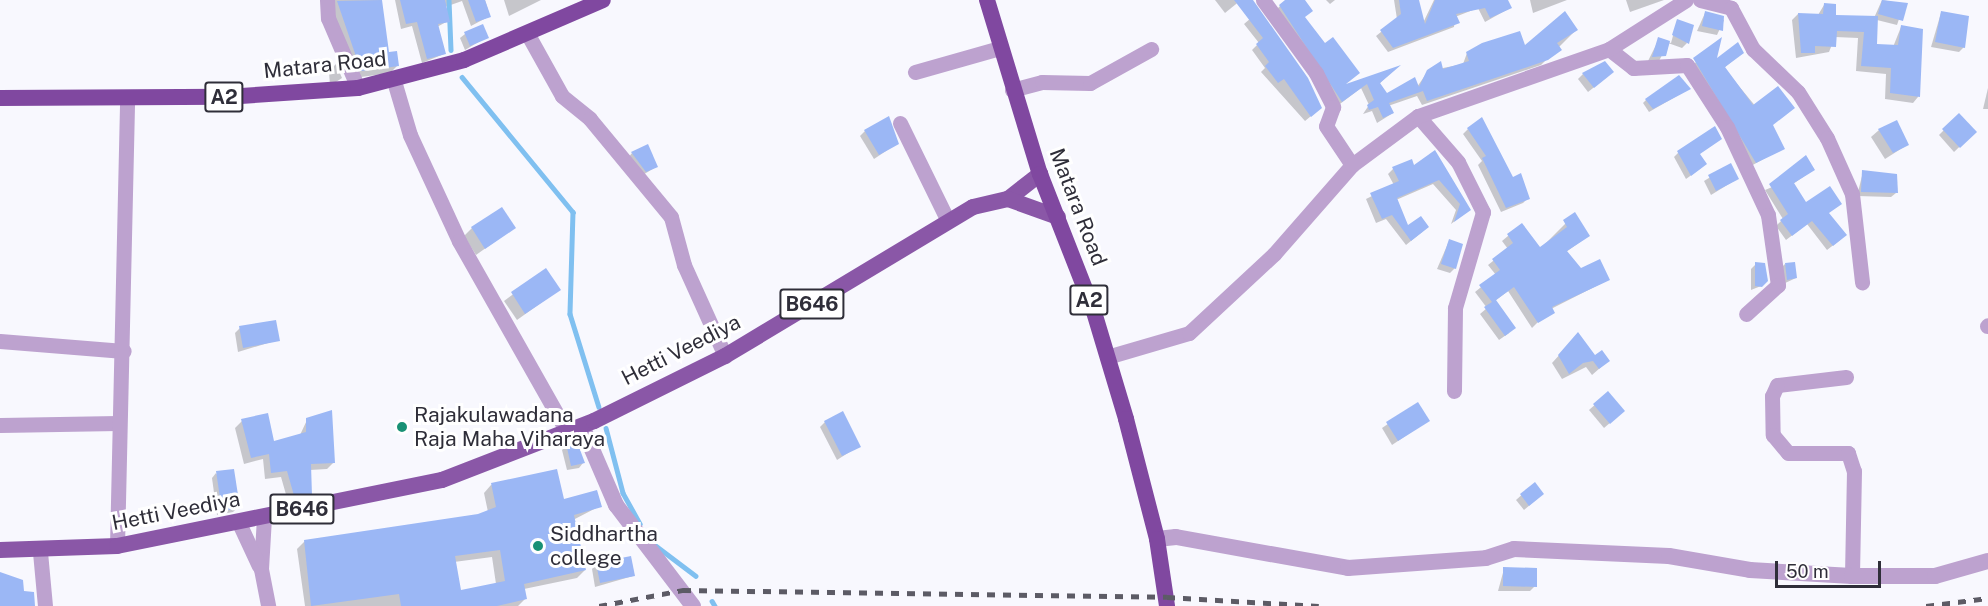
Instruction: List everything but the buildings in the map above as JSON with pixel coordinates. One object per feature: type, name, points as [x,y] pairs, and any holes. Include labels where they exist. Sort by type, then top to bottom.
[{"type":"highway","name":"Matara Road","points":[[0,98],[127,97],[358,88],[445,67],[603,0]]},
{"type":"highway","name":"Matara Road","points":[[987,0],[1012,90],[1040,174],[1058,217],[1107,357],[1157,539],[1167,606]]},
{"type":"main road","name":"Hetti Veediya","points":[[0,550],[40,552],[117,546],[442,480],[581,426],[725,356],[948,221],[1008,199],[1040,174]]},
{"type":"main road","points":[[1008,199],[1058,217]]},
{"type":"street","points":[[327,0],[328,18],[358,88]]},
{"type":"street","points":[[1263,0],[1316,73],[1333,107],[1326,126],[1352,165]]},
{"type":"street","points":[[1107,357],[1189,333],[1274,254],[1352,165],[1418,116],[1609,49],[1686,0]]},
{"type":"street","points":[[1700,0],[1731,8],[1753,49],[1798,92],[1827,138],[1852,194],[1862,282]]},
{"type":"street","points":[[527,33],[562,96],[590,119],[671,217],[684,266],[725,356]]},
{"type":"street","points":[[915,72],[1000,48]]},
{"type":"street","points":[[1012,90],[1042,82],[1090,83],[1151,49]]},
{"type":"street","points":[[1609,49],[1633,68],[1687,65],[1727,126],[1768,215],[1778,285],[1746,314]]},
{"type":"street","points":[[394,81],[410,135],[459,241],[581,426],[616,505],[693,606]]},
{"type":"street","points":[[117,546],[118,423],[124,351],[127,97]]},
{"type":"street","points":[[1418,116],[1458,162],[1483,212],[1455,308],[1454,391]]},
{"type":"street","points":[[900,123],[948,221]]},
{"type":"street","points":[[0,341],[124,351]]},
{"type":"street","points":[[1846,377],[1778,385],[1772,406],[1773,435],[1788,453],[1848,453],[1854,471],[1852,576]]},
{"type":"street","points":[[0,425],[118,423]]},
{"type":"street","points":[[264,517],[261,568],[268,606]]},
{"type":"street","points":[[239,523],[261,568]]},
{"type":"street","points":[[1157,539],[1176,537],[1348,568],[1486,558],[1514,549],[1669,556],[1750,570],[1852,576],[1935,576],[1988,561]]},
{"type":"street","points":[[40,552],[45,606]]},
{"type":"waterway","points":[[449,0],[451,50]]},
{"type":"waterway","points":[[462,77],[573,212],[570,314],[599,407]]},
{"type":"waterway","points":[[606,428],[623,493],[640,524]]},
{"type":"waterway","points":[[655,545],[696,576]]},
{"type":"waterway","points":[[712,601],[715,606]]},
{"type":"railway","points":[[599,606],[683,590],[1167,597],[1319,606]]},
{"type":"railway","points":[[1926,606],[1988,598]]},
{"type":"place","name":"Rajakulawadana Raja Maha Viharaya","points":[[402,427]]},
{"type":"place","name":"Siddhartha college","points":[[538,546]]}]
